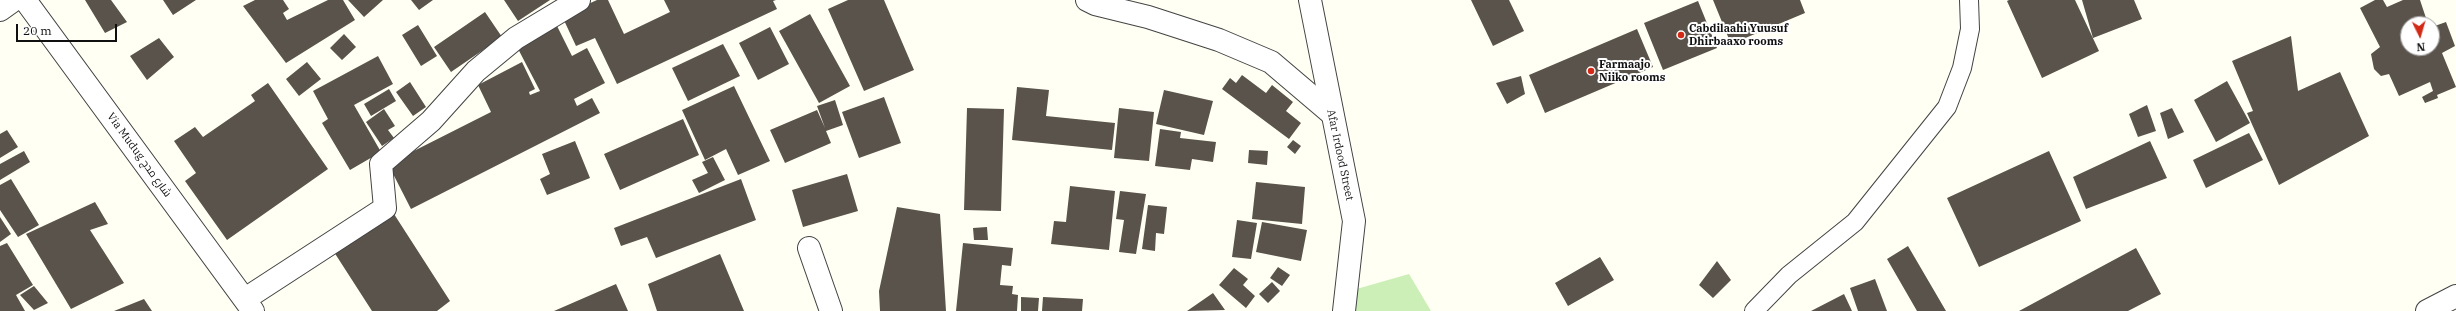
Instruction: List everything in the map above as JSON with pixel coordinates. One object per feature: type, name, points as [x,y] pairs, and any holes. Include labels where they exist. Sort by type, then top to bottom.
[{"type":"street","points":[[0,10],[14,0]]},
{"type":"street","name":"Via Mudug شارع مدج","points":[[25,0],[249,305]]},
{"type":"street","points":[[249,305],[385,208],[381,164],[431,121],[476,71],[516,38],[579,0]]},
{"type":"street","points":[[1087,0],[1095,4],[1148,17],[1219,40],[1271,62],[1332,113]]},
{"type":"street","name":"Afar Irdood Street","points":[[1310,0],[1354,221],[1344,311]]},
{"type":"street","points":[[809,248],[831,311]]},
{"type":"street","points":[[2427,311],[2456,296]]},
{"type":"lane","points":[[1754,311],[1788,275],[1855,222],[1947,107],[1962,68],[1967,44],[1970,29],[1969,0]]},
{"type":"green space","points":[[1409,274],[1431,311],[1354,311],[1353,290]]},
{"type":"building","points":[[85,0],[111,0],[127,22],[105,33]]},
{"type":"building","points":[[163,0],[196,0],[173,15]]},
{"type":"building","points":[[255,0],[283,0],[289,9],[283,13],[287,20],[328,0],[343,0],[355,20],[286,63],[243,6]]},
{"type":"building","points":[[348,0],[383,0],[364,17]]},
{"type":"building","points":[[411,0],[433,0],[419,10]]},
{"type":"building","points":[[504,0],[550,0],[518,21]]},
{"type":"building","points":[[597,0],[608,0],[624,34],[670,12],[664,0],[776,0],[773,1],[777,9],[617,84],[595,38],[576,46],[562,16]]},
{"type":"building","points":[[848,0],[884,0],[914,70],[864,91],[828,9]]},
{"type":"building","points":[[1471,0],[1509,0],[1524,31],[1493,46]]},
{"type":"building","points":[[1713,0],[1800,0],[1805,13],[1731,44]]},
{"type":"building","points":[[2075,0],[2099,51],[2042,78],[2007,1]]},
{"type":"building","points":[[2082,0],[2134,0],[2142,19],[2093,38]]},
{"type":"building","points":[[2375,0],[2383,0],[2387,7],[2403,0],[2420,0],[2425,16],[2400,16],[2400,56],[2440,56],[2440,24],[2446,22],[2455,46],[2442,53],[2456,87],[2437,95],[2438,98],[2425,103],[2422,97],[2433,91],[2430,82],[2399,96],[2389,74],[2381,76],[2374,69],[2371,54],[2380,47],[2360,8]]},
{"type":"building","name":"Cabdilaahi Yuusuf Dhirbaaxo rooms","points":[[1698,1],[1717,48],[1663,70],[1644,23]]},
{"type":"building","points":[[485,12],[502,37],[451,72],[434,47]]},
{"type":"building","points":[[810,14],[850,86],[819,103],[779,31]]},
{"type":"building","points":[[555,22],[572,56],[587,48],[605,83],[574,99],[577,106],[592,98],[600,113],[411,209],[388,164],[491,112],[478,85],[522,62],[535,89],[529,92],[530,95],[540,91],[515,43]]},
{"type":"building","points":[[418,25],[437,56],[421,66],[402,35]]},
{"type":"building","points":[[770,27],[789,64],[758,80],[739,43]]},
{"type":"building","name":"Farmaajo Niiko rooms","points":[[1637,29],[1653,67],[1545,113],[1529,75]]},
{"type":"building","points":[[344,34],[356,47],[342,60],[330,48]]},
{"type":"building","points":[[2291,36],[2298,91],[2340,72],[2369,136],[2279,185],[2247,113],[2253,111],[2232,61]]},
{"type":"building","points":[[159,38],[174,57],[147,80],[130,56]]},
{"type":"building","points":[[723,44],[740,76],[688,101],[672,68]]},
{"type":"building","points":[[378,56],[393,84],[354,105],[381,152],[350,170],[322,123],[328,119],[313,91]]},
{"type":"building","points":[[307,62],[321,79],[299,96],[286,79]]},
{"type":"building","points":[[1242,75],[1266,93],[1272,85],[1293,102],[1286,111],[1301,123],[1289,139],[1222,89],[1230,78],[1236,83]]},
{"type":"building","points":[[1521,76],[1525,94],[1507,104],[1496,83]]},
{"type":"building","points":[[2227,81],[2250,123],[2216,142],[2194,100]]},
{"type":"building","points":[[410,82],[426,107],[413,116],[396,92]]},
{"type":"building","points":[[268,83],[328,169],[227,240],[185,181],[196,173],[174,141],[195,127],[203,137],[255,101],[251,95]]},
{"type":"building","points":[[734,86],[770,161],[738,175],[726,149],[705,160],[682,110]]},
{"type":"building","points":[[1017,87],[1049,90],[1046,116],[1115,123],[1112,150],[1012,140]]},
{"type":"building","points":[[389,89],[396,101],[371,116],[364,104]]},
{"type":"building","points":[[1164,90],[1213,101],[1204,135],[1156,124]]},
{"type":"building","points":[[884,97],[901,143],[859,158],[842,112]]},
{"type":"building","points":[[835,100],[843,125],[826,131],[831,143],[785,163],[770,130],[817,110],[825,128],[817,106]]},
{"type":"building","points":[[2147,105],[2156,131],[2138,137],[2129,114]]},
{"type":"building","points":[[967,108],[1004,109],[1001,211],[964,210]]},
{"type":"building","points":[[1119,108],[1154,112],[1149,161],[1114,158]]},
{"type":"building","points":[[2172,108],[2184,132],[2168,139],[2160,113]]},
{"type":"building","points":[[384,109],[395,126],[388,130],[394,138],[382,146],[366,122]]},
{"type":"building","points":[[683,119],[699,155],[620,190],[604,154]]},
{"type":"building","points":[[1160,129],[1181,132],[1180,138],[1216,142],[1213,162],[1192,159],[1190,170],[1155,166]]},
{"type":"building","points":[[7,130],[18,147],[0,158],[0,134]]},
{"type":"building","points":[[2249,133],[2263,160],[2206,188],[2193,160]]},
{"type":"building","points":[[1293,140],[1301,146],[1295,154],[1287,147]]},
{"type":"building","points":[[575,141],[590,178],[547,195],[540,179],[550,174],[542,154]]},
{"type":"building","points":[[2150,141],[2167,178],[2086,209],[2073,177]]},
{"type":"building","points":[[1249,150],[1268,151],[1267,165],[1248,163]]},
{"type":"building","points":[[24,151],[30,162],[0,180],[0,164]]},
{"type":"building","points":[[2049,151],[2081,221],[1979,267],[1947,198]]},
{"type":"building","points":[[713,157],[725,180],[699,193],[692,180],[708,173],[702,162]]},
{"type":"building","points":[[847,174],[858,211],[803,227],[792,190]]},
{"type":"building","points":[[11,179],[39,225],[18,237],[0,210],[0,185]]},
{"type":"building","points":[[741,179],[756,220],[656,258],[647,237],[621,246],[614,228]]},
{"type":"building","points":[[1256,182],[1305,187],[1302,224],[1252,219]]},
{"type":"building","points":[[1070,186],[1115,191],[1109,250],[1051,244],[1054,221],[1066,222]]},
{"type":"building","points":[[1120,191],[1146,194],[1136,254],[1119,252],[1124,220],[1116,219]]},
{"type":"building","points":[[95,202],[108,224],[90,230],[124,283],[71,309],[26,234]]},
{"type":"building","points":[[1148,205],[1167,207],[1164,234],[1156,233],[1155,251],[1142,249]]},
{"type":"building","points":[[897,207],[940,214],[946,311],[880,311],[879,291]]},
{"type":"building","points":[[394,214],[450,301],[437,311],[372,311],[334,252]]},
{"type":"building","points":[[0,217],[11,234],[0,242]]},
{"type":"building","points":[[1237,220],[1257,223],[1251,259],[1232,257]]},
{"type":"building","points":[[1262,222],[1307,230],[1301,261],[1256,252]]},
{"type":"building","points":[[987,227],[988,240],[974,240],[973,228]]},
{"type":"building","points":[[7,243],[33,285],[16,295],[25,311],[0,311],[0,246]]},
{"type":"building","points":[[963,243],[1013,248],[1011,266],[1002,265],[1000,285],[1013,286],[1012,294],[1018,295],[1017,311],[956,311]]},
{"type":"building","points":[[1908,246],[1946,311],[1917,311],[1887,259]]},
{"type":"building","points":[[2136,248],[2161,294],[2128,311],[2019,311]]},
{"type":"building","points":[[720,254],[744,311],[657,311],[648,284]]},
{"type":"building","points":[[1600,257],[1614,280],[1568,306],[1555,283]]},
{"type":"building","points":[[1717,261],[1731,280],[1713,298],[1699,285]]},
{"type":"building","points":[[1278,267],[1290,275],[1282,286],[1270,278]]},
{"type":"building","points":[[1234,268],[1248,279],[1243,285],[1255,296],[1246,308],[1219,285]]},
{"type":"building","points":[[1875,279],[1887,311],[1858,311],[1850,288]]},
{"type":"building","points":[[1272,282],[1280,291],[1268,303],[1259,294]]},
{"type":"building","points":[[616,284],[628,311],[554,311]]},
{"type":"building","points":[[34,286],[48,303],[34,310],[20,295]]},
{"type":"building","points":[[1213,293],[1225,310],[1187,311]]},
{"type":"building","points":[[1844,294],[1852,311],[1811,311]]},
{"type":"building","points":[[1021,297],[1039,298],[1038,311],[1021,311]]},
{"type":"building","points":[[1043,297],[1083,299],[1082,311],[1042,311]]},
{"type":"building","points":[[144,299],[152,311],[114,311]]},
{"type":"place","name":"Cabdilaahi Yuusuf Dhirbaaxo rooms","points":[[1681,35]]},
{"type":"place","name":"Farmaajo Niiko rooms","points":[[1591,71]]}]
